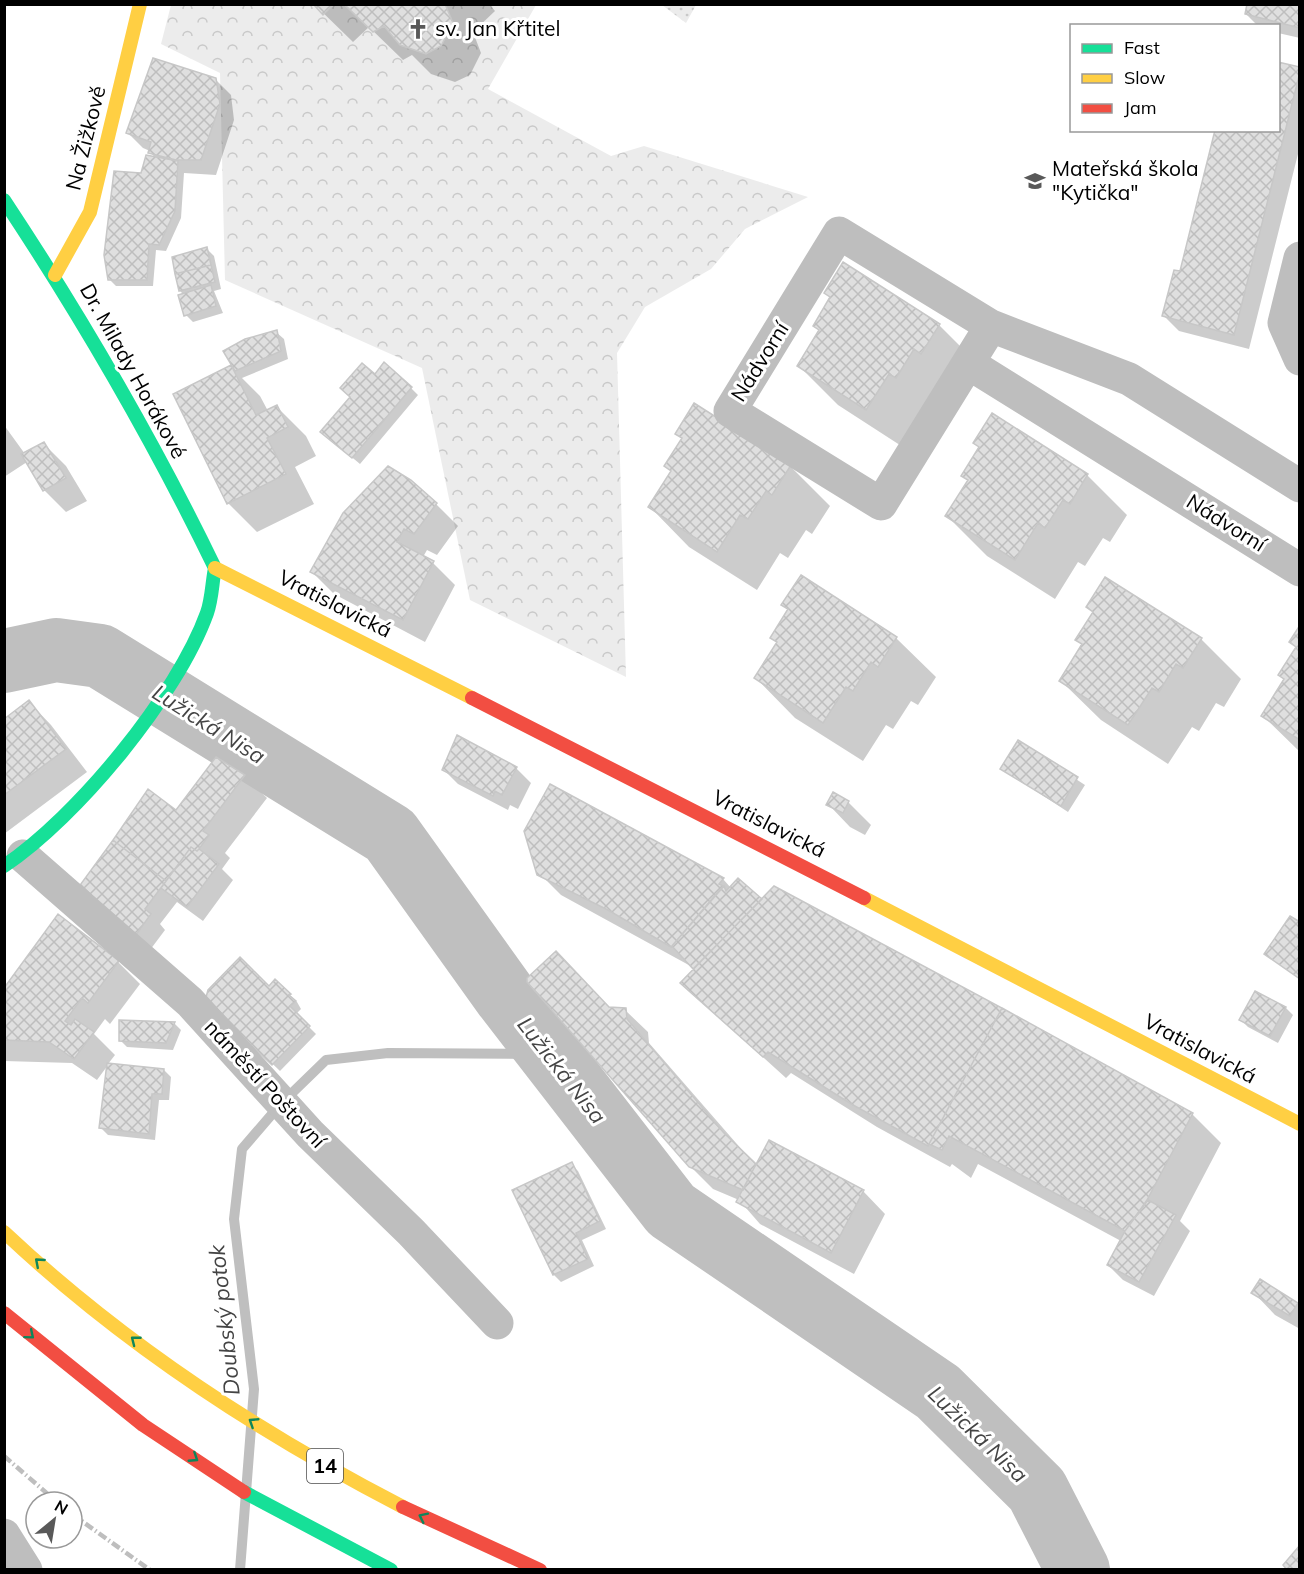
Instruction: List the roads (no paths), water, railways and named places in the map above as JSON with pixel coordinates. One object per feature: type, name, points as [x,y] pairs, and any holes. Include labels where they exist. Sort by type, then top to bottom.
[{"type":"main road","name":"Na Žižkově","points":[[55,275],[90,212],[140,4]]},
{"type":"main road","name":"Dr. Milady Horákové","points":[[4,200],[55,275],[184,503],[215,568]]},
{"type":"main road","name":"náměstí Poštovní","points":[[14,861],[78,800],[145,721],[191,646],[208,612],[215,568]]},
{"type":"main road","name":"Vratislavická","points":[[215,568],[736,831],[1299,1124]]},
{"type":"main road","name":"14","points":[[4,1232],[74,1292],[182,1376],[273,1435],[362,1487],[475,1543],[540,1569]]},
{"type":"main road","points":[[4,1313],[56,1357],[145,1426],[246,1491],[352,1551],[391,1569]]},
{"type":"street","name":"Nádvorní","points":[[991,326],[881,504],[730,411],[839,233],[991,326],[1129,379],[1299,486]]},
{"type":"street","points":[[1299,258],[1284,322],[1299,358]]},
{"type":"street","name":"Nádvorní","points":[[968,363],[1299,570]]},
{"type":"street","name":"náměstí Poštovní","points":[[14,861],[190,1002],[310,1134],[411,1232],[497,1323]]},
{"type":"street","points":[[4,1535],[26,1569]]},
{"type":"waterway","name":"Lužická Nisa","points":[[4,661],[56,650],[100,656],[390,835],[506,997],[671,1210],[938,1392],[1037,1490],[1078,1570]]},
{"type":"waterway","name":"Doubský potok","points":[[292,1093],[326,1060],[388,1053],[551,1054]]},
{"type":"waterway","name":"Doubský potok","points":[[240,1570],[254,1389],[234,1219],[242,1149],[273,1113]]},
{"type":"railway","points":[[4,1456],[43,1490]]},
{"type":"railway","points":[[84,1523],[150,1570]]},
{"type":"place","name":"sv. Jan Křtitel","points":[[418,29]]},
{"type":"place","name":"Mateřská škola \"Kytička\"","points":[[1035,181]]}]
